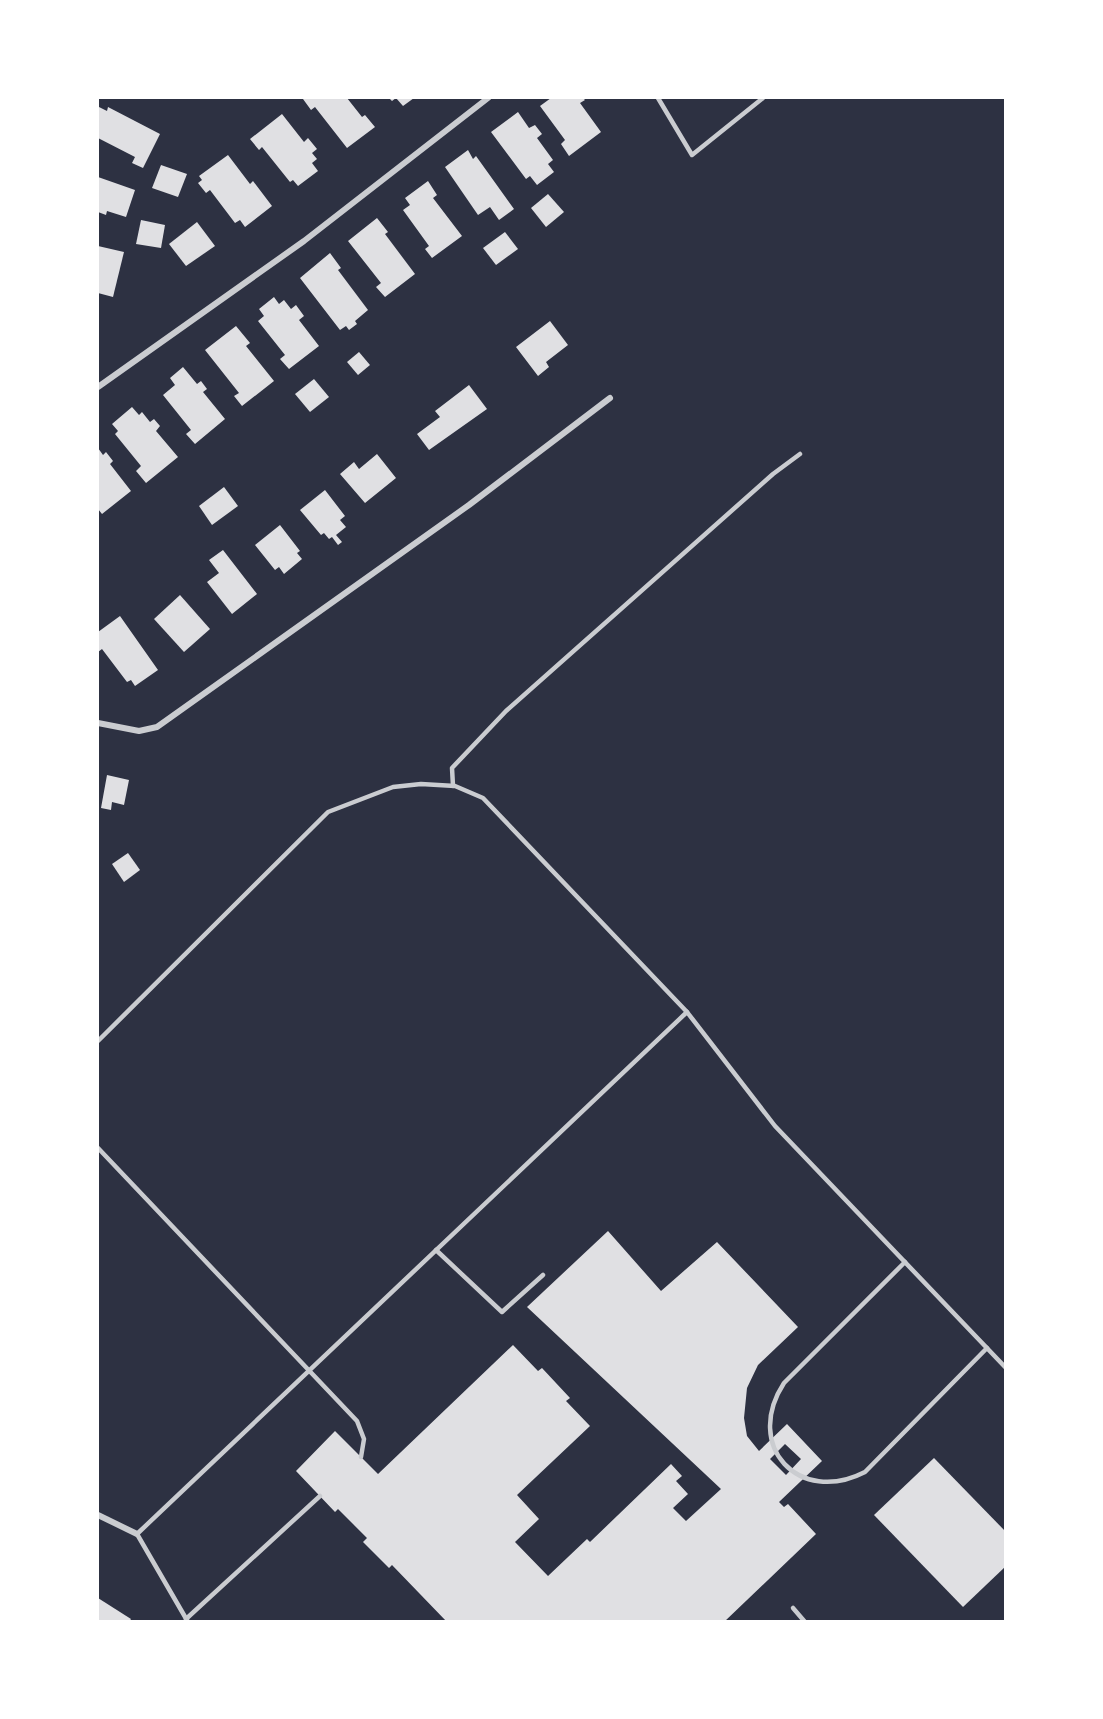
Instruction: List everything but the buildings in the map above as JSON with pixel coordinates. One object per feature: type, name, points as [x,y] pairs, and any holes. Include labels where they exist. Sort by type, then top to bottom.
[{"type":"street","points":[[98,387],[304,241],[488,98]]},
{"type":"street","points":[[98,723],[139,731],[157,727],[470,505],[610,398]]},
{"type":"street","points":[[98,1515],[137,1534]]},
{"type":"lane","points":[[658,98],[692,155],[763,98]]},
{"type":"lane","points":[[453,786],[452,768],[506,711],[773,474],[800,454]]},
{"type":"lane","points":[[98,1041],[328,812],[393,787],[421,784],[453,786],[483,798],[687,1012],[775,1126],[1005,1368]]},
{"type":"lane","points":[[320,1496],[187,1620],[137,1534],[687,1012]]},
{"type":"lane","points":[[98,1148],[357,1421],[364,1439],[361,1457]]},
{"type":"lane","points":[[436,1250],[502,1312],[543,1275]]},
{"type":"lane","points":[[905,1262],[784,1383],[773,1400],[769,1419],[770,1438],[778,1456],[791,1471],[808,1481],[818,1482],[848,1481],[865,1473],[987,1348]]},
{"type":"lane","points":[[793,1608],[805,1622]]}]
